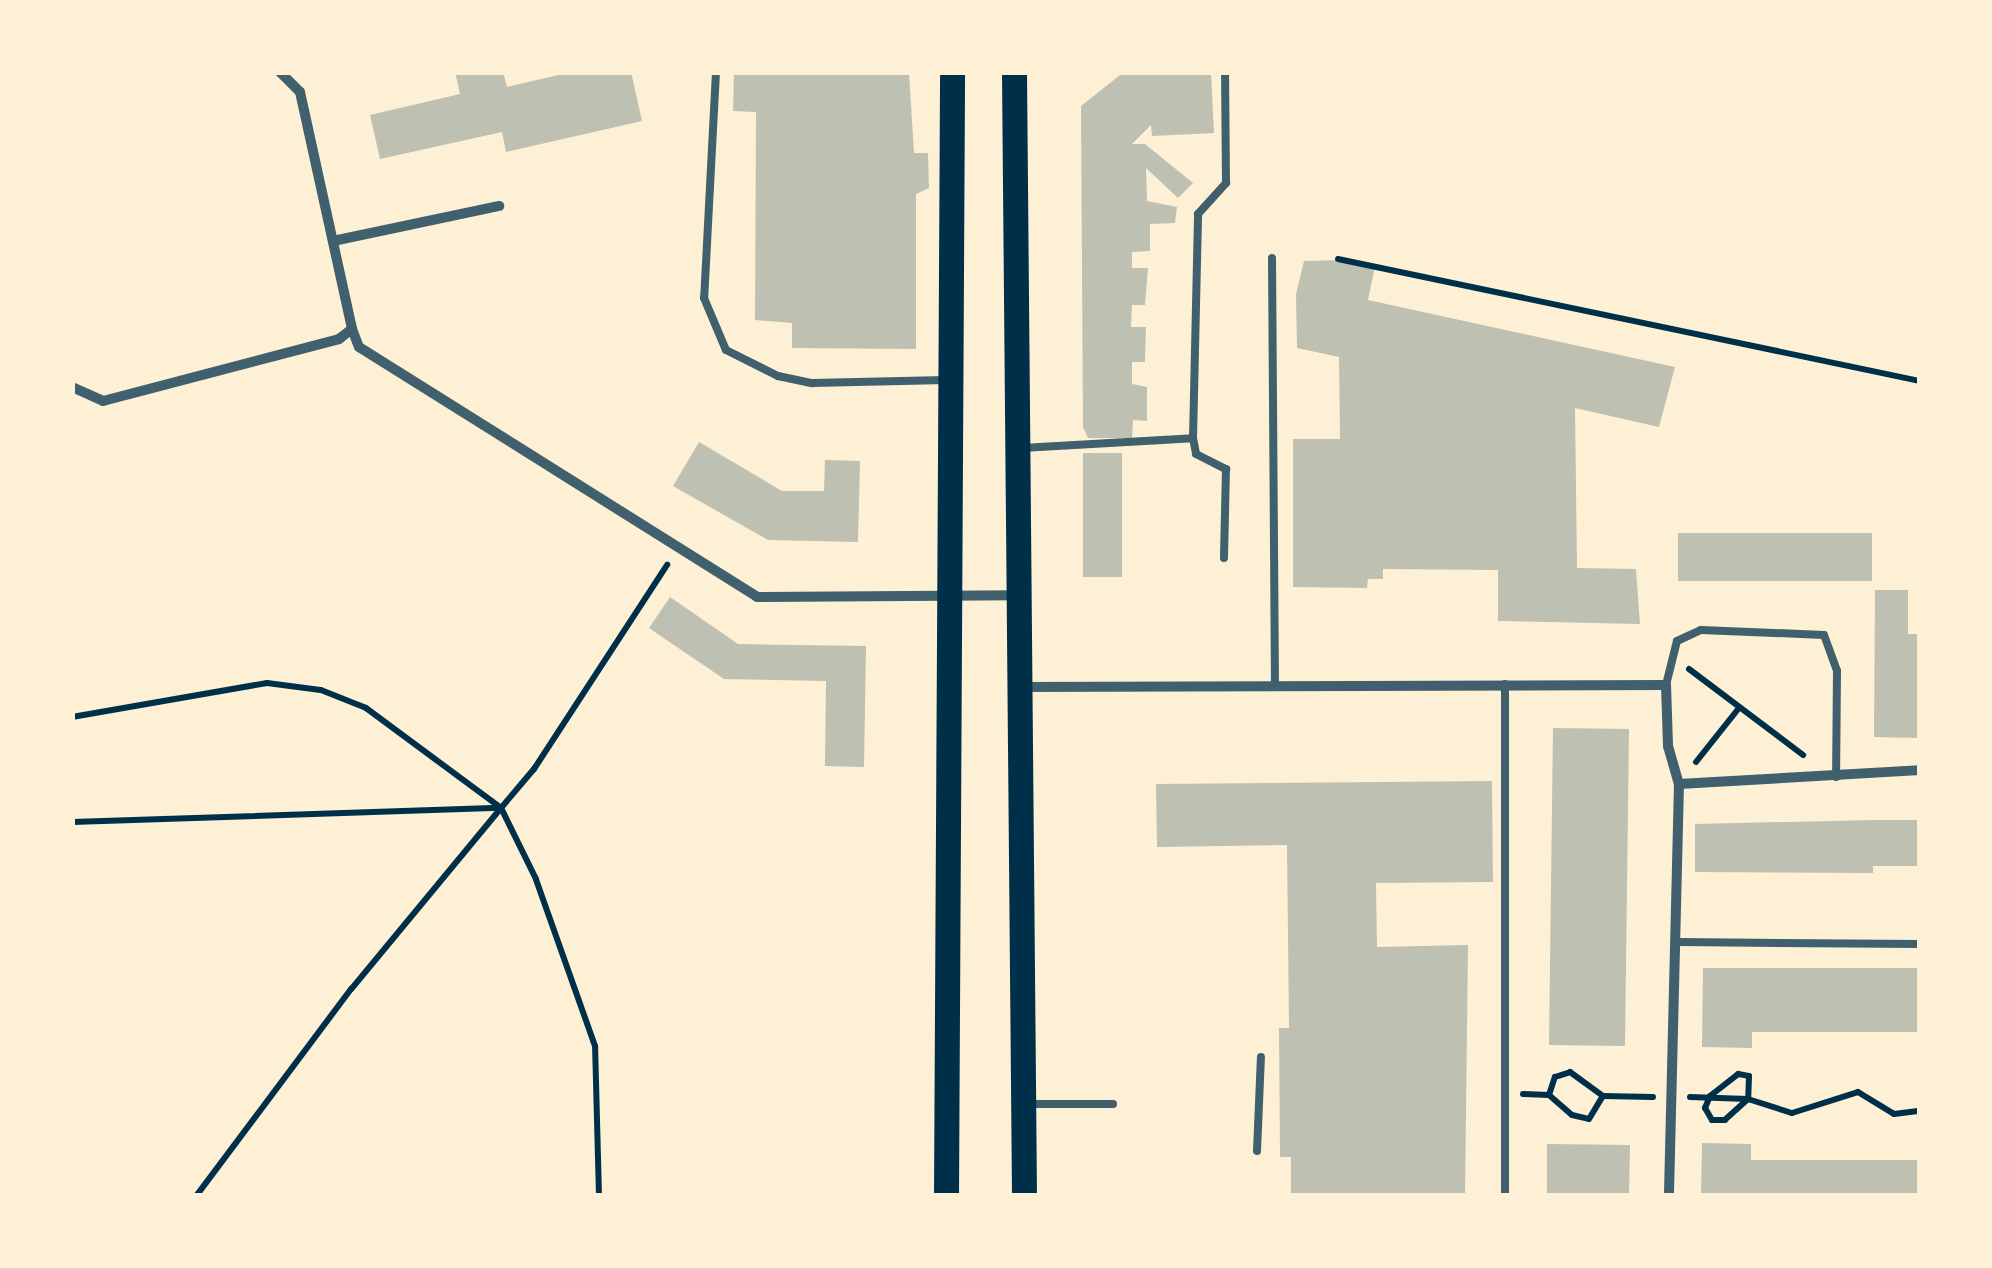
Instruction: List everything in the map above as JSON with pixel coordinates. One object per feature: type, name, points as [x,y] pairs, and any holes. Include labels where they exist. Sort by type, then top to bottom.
[{"type":"main road","points":[[946,1196],[946,380],[952,72]]},
{"type":"main road","points":[[1014,72],[1024,1196]]},
{"type":"street","points":[[280,72],[300,92],[352,329],[360,347],[756,597],[1017,595]]},
{"type":"street","points":[[333,241],[498,206]]},
{"type":"street","points":[[72,388],[103,400],[339,339],[352,329]]},
{"type":"street","points":[[1018,687],[1666,685],[1668,746],[1679,784],[1670,1196]]},
{"type":"street","points":[[1679,784],[1836,779],[1856,769],[1920,770]]},
{"type":"lane","points":[[716,72],[704,298],[726,350],[778,376],[812,383],[946,380]]},
{"type":"lane","points":[[1224,558],[1226,469],[1196,454],[1193,438],[1198,214],[1226,183],[1225,72]]},
{"type":"lane","points":[[1272,258],[1275,684]]},
{"type":"lane","points":[[1017,448],[1193,438]]},
{"type":"lane","points":[[1666,685],[1670,654],[1678,641],[1700,630],[1824,636],[1836,671],[1836,779]]},
{"type":"lane","points":[[1505,684],[1505,1196]]},
{"type":"lane","points":[[1677,942],[1920,944]]},
{"type":"lane","points":[[1257,1152],[1261,1057]]},
{"type":"lane","points":[[1024,1104],[1113,1104]]},
{"type":"path","points":[[1338,259],[1920,382]]},
{"type":"path","points":[[196,1196],[351,989],[534,769],[678,547]]},
{"type":"path","points":[[1670,654],[1836,779]]},
{"type":"path","points":[[72,717],[252,685],[321,690],[366,708],[501,808],[543,897],[596,1046],[600,1196]]},
{"type":"path","points":[[1679,784],[1738,708]]},
{"type":"path","points":[[72,822],[501,808]]},
{"type":"path","points":[[1550,1094],[1555,1077],[1570,1072],[1603,1096],[1710,1096],[1748,1100],[1792,1113],[1844,1092],[1894,1114],[1920,1111]]},
{"type":"path","points":[[1738,1074],[1749,1076],[1748,1100],[1725,1120],[1712,1120],[1705,1108],[1710,1096],[1738,1074]]},
{"type":"path","points":[[1504,1094],[1550,1094],[1572,1114],[1590,1118],[1603,1096]]},
{"type":"building","points":[[455,72],[503,72],[507,87],[571,72],[631,72],[642,121],[506,152],[502,132],[380,159],[370,115],[460,94]]},
{"type":"building","points":[[734,72],[909,72],[914,153],[928,153],[929,188],[916,194],[916,349],[792,348],[792,323],[755,320],[756,112],[733,111]]},
{"type":"building","points":[[1211,72],[1214,133],[1152,136],[1151,125],[1132,144],[1145,144],[1193,183],[1178,198],[1146,168],[1147,201],[1177,207],[1175,223],[1150,224],[1150,251],[1132,252],[1132,268],[1148,268],[1145,305],[1132,305],[1131,327],[1146,327],[1145,362],[1132,362],[1132,384],[1147,387],[1147,421],[1133,420],[1132,438],[1088,438],[1083,427],[1081,106],[1120,75]]},
{"type":"building","points":[[1348,260],[1375,266],[1368,300],[1675,367],[1659,427],[1575,408],[1577,568],[1636,569],[1640,624],[1498,621],[1498,570],[1383,569],[1383,579],[1368,579],[1367,588],[1293,587],[1293,439],[1340,439],[1339,357],[1297,348],[1296,294],[1304,261]]},
{"type":"building","points":[[699,442],[782,491],[824,491],[825,460],[860,461],[858,542],[768,540],[673,486]]},
{"type":"building","points":[[1083,453],[1122,453],[1122,577],[1083,577]]},
{"type":"building","points":[[1678,533],[1872,533],[1872,581],[1678,581]]},
{"type":"building","points":[[1875,590],[1908,590],[1908,634],[1920,634],[1920,738],[1874,737]]},
{"type":"building","points":[[670,597],[738,644],[866,646],[864,767],[825,766],[826,681],[724,679],[649,628]]},
{"type":"building","points":[[1553,728],[1629,729],[1625,1046],[1549,1045]]},
{"type":"building","points":[[1492,781],[1493,882],[1376,883],[1377,947],[1468,945],[1465,1196],[1291,1196],[1291,1157],[1280,1157],[1279,1028],[1289,1028],[1287,845],[1157,847],[1156,784]]},
{"type":"building","points":[[1920,820],[1920,866],[1873,866],[1873,873],[1695,872],[1695,824]]},
{"type":"building","points":[[1703,968],[1920,968],[1920,1032],[1752,1032],[1752,1048],[1702,1047]]},
{"type":"building","points":[[1702,1143],[1751,1144],[1751,1160],[1920,1160],[1920,1196],[1701,1196]]},
{"type":"building","points":[[1547,1144],[1630,1145],[1629,1196],[1547,1196]]}]
